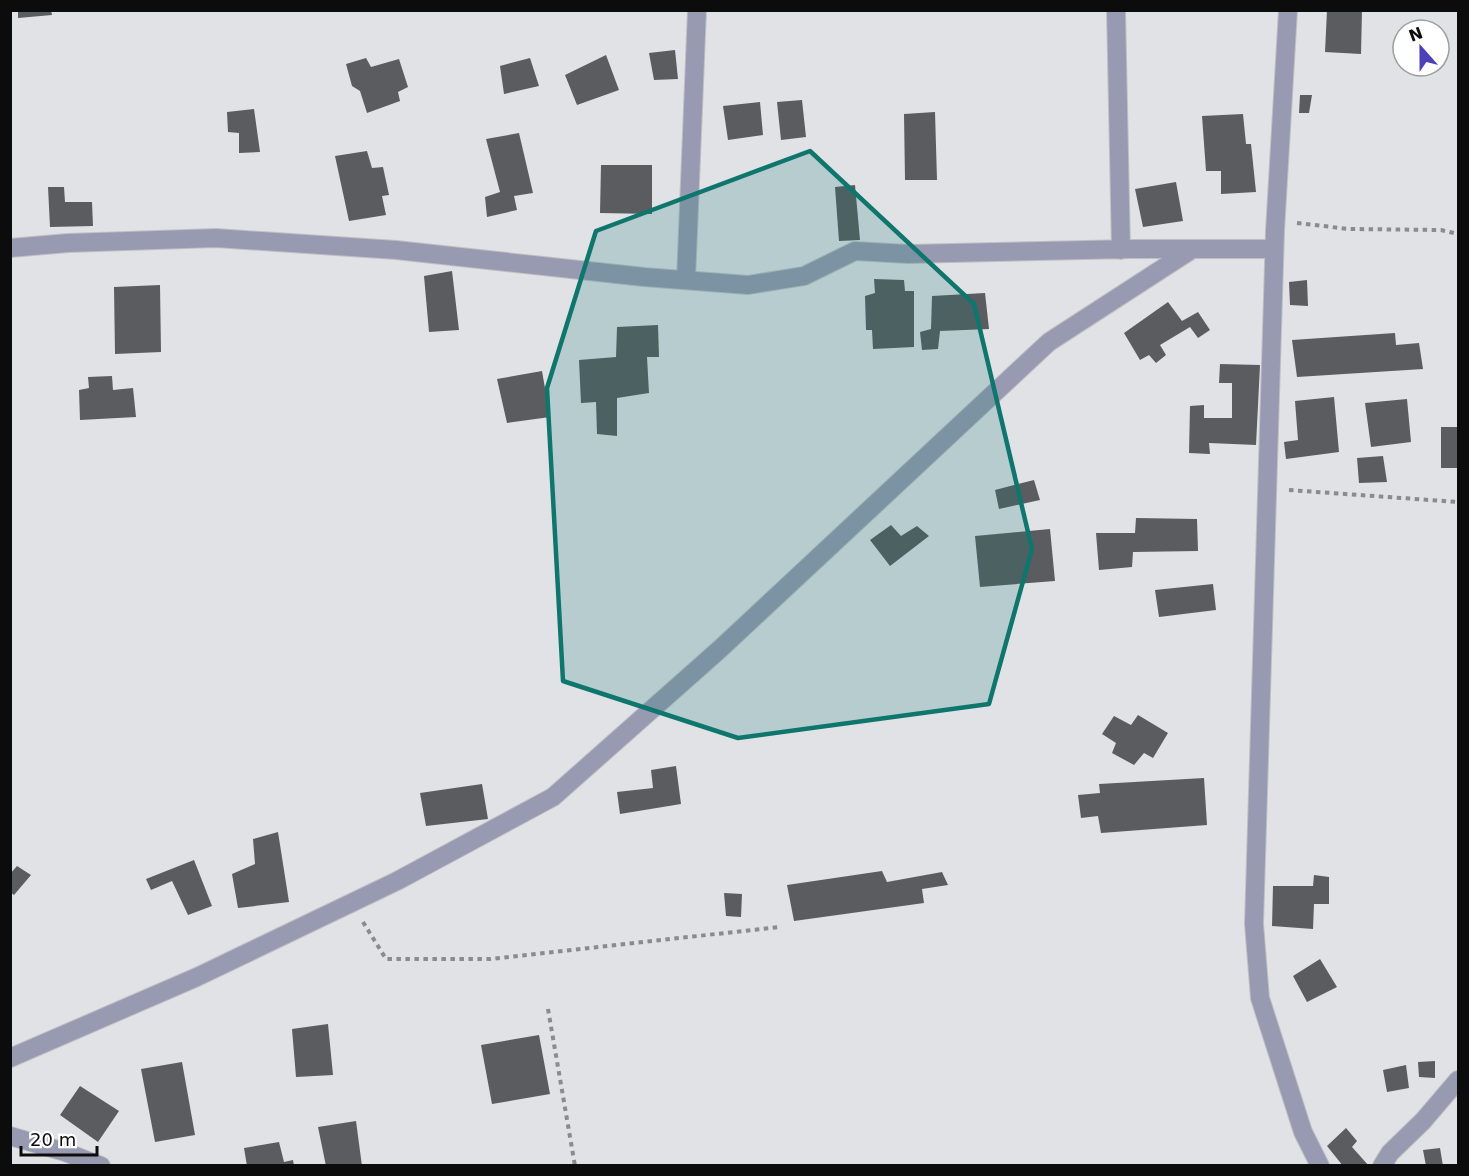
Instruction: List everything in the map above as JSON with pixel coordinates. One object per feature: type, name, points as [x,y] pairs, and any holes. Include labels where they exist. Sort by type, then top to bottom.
[{"type":"street","points":[[686,280],[697,10]]},
{"type":"street","points":[[1116,10],[1121,250]]},
{"type":"street","points":[[1288,10],[1275,221],[1254,924],[1260,998],[1302,1132],[1320,1166]]},
{"type":"street","points":[[10,248],[68,243],[216,238],[396,250],[748,285],[804,276],[855,251],[908,254],[1274,249]]},
{"type":"street","points":[[10,1058],[197,978],[397,881],[553,797],[729,641],[1049,342],[1191,250]]},
{"type":"street","points":[[1382,1166],[1390,1153],[1423,1121],[1458,1080]]},
{"type":"street","points":[[10,1136],[64,1152],[100,1166]]},
{"type":"path","points":[[1275,221],[1349,229],[1442,230],[1458,234]]},
{"type":"path","points":[[1267,488],[1458,502]]},
{"type":"path","points":[[351,903],[386,959],[490,959],[779,927]]},
{"type":"path","points":[[548,1009],[575,1166]]},
{"type":"highlighted area","points":[[810,151],[974,304],[1032,549],[989,704],[738,738],[563,681],[547,388],[596,231]]},
{"type":"building","points":[[18,10],[51,10],[52,15],[18,18]]},
{"type":"building","points":[[1327,10],[1362,10],[1361,54],[1325,52]]},
{"type":"building","points":[[675,50],[678,79],[654,80],[649,53]]},
{"type":"building","points":[[606,55],[619,90],[577,105],[565,75]]},
{"type":"building","points":[[366,58],[371,67],[399,59],[408,87],[398,92],[400,101],[367,113],[360,91],[352,86],[346,64]]},
{"type":"building","points":[[530,58],[539,86],[504,94],[500,66]]},
{"type":"building","points":[[1300,95],[1312,95],[1309,113],[1299,113]]},
{"type":"building","points":[[802,100],[806,137],[781,140],[777,102]]},
{"type":"building","points":[[760,102],[763,135],[728,140],[723,106]]},
{"type":"building","points":[[254,109],[260,152],[239,153],[239,133],[228,132],[227,112]]},
{"type":"building","points":[[935,112],[937,180],[905,180],[904,114]]},
{"type":"building","points":[[1243,114],[1246,144],[1251,144],[1256,192],[1221,194],[1221,171],[1206,171],[1202,116]]},
{"type":"building","points":[[519,133],[533,193],[514,196],[517,210],[487,217],[485,197],[500,192],[486,139]]},
{"type":"building","points":[[367,151],[372,168],[383,167],[389,195],[382,196],[386,215],[349,221],[335,156]]},
{"type":"building","points":[[601,165],[652,165],[652,214],[600,213]]},
{"type":"building","points":[[1176,182],[1183,221],[1143,227],[1135,189]]},
{"type":"building","points":[[855,185],[860,240],[839,241],[835,187]]},
{"type":"building","points":[[48,187],[64,187],[65,202],[92,202],[93,226],[50,227]]},
{"type":"building","points":[[452,271],[459,330],[429,332],[424,276]]},
{"type":"building","points":[[874,279],[904,280],[905,291],[914,291],[914,347],[873,349],[872,330],[866,330],[865,296],[875,293]]},
{"type":"building","points":[[1307,280],[1308,306],[1290,305],[1289,282]]},
{"type":"building","points":[[160,285],[161,352],[115,354],[114,287]]},
{"type":"building","points":[[985,293],[989,329],[940,331],[938,349],[922,350],[920,332],[931,329],[932,296]]},
{"type":"building","points":[[1168,302],[1182,321],[1198,312],[1210,330],[1198,338],[1190,327],[1160,345],[1166,355],[1156,363],[1149,355],[1140,360],[1124,333]]},
{"type":"building","points":[[658,325],[659,357],[647,357],[649,393],[617,398],[617,436],[597,434],[596,402],[581,403],[579,360],[616,357],[617,327]]},
{"type":"building","points":[[1395,333],[1396,345],[1419,343],[1423,369],[1297,377],[1292,340]]},
{"type":"building","points":[[1220,364],[1260,365],[1256,445],[1209,443],[1210,454],[1189,453],[1190,406],[1204,405],[1204,418],[1232,418],[1232,383],[1219,383]]},
{"type":"building","points":[[542,371],[550,417],[507,423],[497,379]]},
{"type":"building","points":[[112,376],[113,390],[133,388],[136,417],[80,420],[79,390],[89,388],[88,377]]},
{"type":"building","points":[[1334,397],[1339,452],[1286,459],[1284,442],[1298,440],[1295,401]]},
{"type":"building","points":[[1407,399],[1411,442],[1371,447],[1365,403]]},
{"type":"building","points":[[1441,427],[1458,427],[1458,468],[1441,468]]},
{"type":"building","points":[[1383,456],[1387,482],[1359,483],[1357,458]]},
{"type":"building","points":[[1034,480],[1040,500],[999,509],[995,490]]},
{"type":"building","points":[[1136,518],[1197,519],[1198,551],[1133,552],[1132,567],[1099,570],[1096,533],[1135,533]]},
{"type":"building","points":[[891,525],[901,536],[917,526],[929,536],[890,566],[870,540]]},
{"type":"building","points":[[1050,529],[1055,581],[980,587],[975,536]]},
{"type":"building","points":[[1213,584],[1216,610],[1159,617],[1155,590]]},
{"type":"building","points":[[1138,715],[1168,733],[1153,758],[1144,753],[1134,765],[1112,753],[1116,743],[1102,734],[1114,716],[1131,725]]},
{"type":"building","points":[[676,766],[681,804],[620,814],[617,792],[653,788],[651,770]]},
{"type":"building","points":[[1204,778],[1207,825],[1101,833],[1098,816],[1081,818],[1078,795],[1100,793],[1099,784]]},
{"type":"building","points":[[482,784],[488,819],[426,826],[420,793]]},
{"type":"building","points":[[278,832],[289,902],[238,908],[232,874],[255,864],[253,839]]},
{"type":"building","points":[[194,860],[212,906],[188,915],[172,881],[151,890],[146,879]]},
{"type":"building","points":[[17,866],[31,875],[14,895],[10,892],[10,874]]},
{"type":"building","points":[[882,871],[887,882],[942,872],[948,885],[922,889],[924,903],[794,921],[787,885]]},
{"type":"building","points":[[1314,875],[1329,877],[1329,904],[1314,904],[1313,929],[1272,926],[1273,886],[1313,886]]},
{"type":"building","points":[[724,893],[742,894],[741,917],[726,916]]},
{"type":"building","points":[[1320,959],[1337,987],[1307,1002],[1293,976]]},
{"type":"building","points":[[328,1024],[333,1075],[296,1077],[292,1029]]},
{"type":"building","points":[[539,1035],[550,1094],[492,1104],[481,1045]]},
{"type":"building","points":[[1435,1061],[1435,1078],[1419,1077],[1418,1062]]},
{"type":"building","points":[[182,1062],[195,1135],[155,1142],[141,1069]]},
{"type":"building","points":[[1406,1065],[1409,1088],[1387,1092],[1383,1070]]},
{"type":"building","points":[[80,1086],[119,1111],[98,1142],[60,1115]]},
{"type":"building","points":[[356,1121],[362,1166],[326,1166],[318,1127]]},
{"type":"building","points":[[1346,1128],[1357,1141],[1352,1147],[1369,1166],[1343,1166],[1327,1146]]},
{"type":"building","points":[[279,1142],[284,1162],[293,1160],[294,1166],[247,1166],[244,1148]]},
{"type":"building","points":[[1440,1148],[1443,1166],[1426,1166],[1423,1150]]}]
